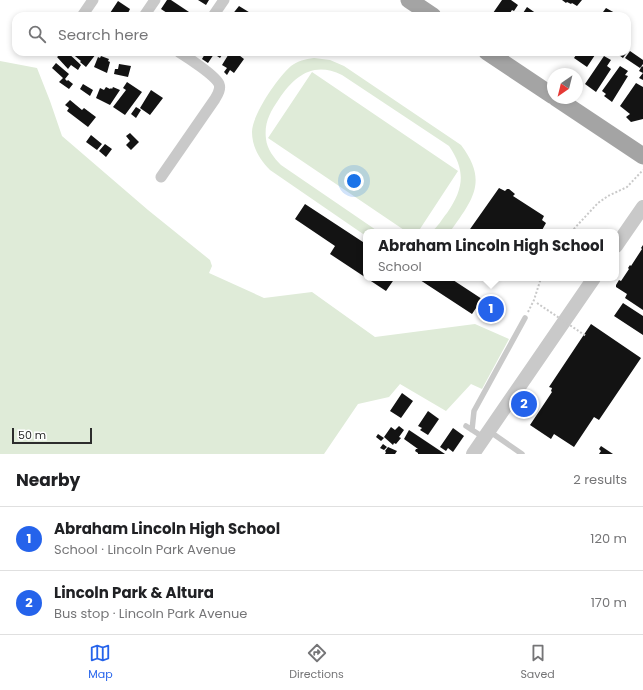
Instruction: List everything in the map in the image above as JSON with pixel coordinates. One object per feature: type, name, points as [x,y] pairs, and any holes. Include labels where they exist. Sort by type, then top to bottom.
[{"type":"main road","points":[[414,1],[429,12]]},
{"type":"main road","points":[[494,56],[547,92]]},
{"type":"main road","points":[[565,104],[643,156]]},
{"type":"street","points":[[85,12],[93,0]]},
{"type":"street","points":[[147,12],[155,0]]},
{"type":"street","points":[[216,12],[224,0]]},
{"type":"street","points":[[161,177],[220,90],[219,83],[213,76],[188,56]]},
{"type":"street","points":[[619,242],[643,207]]},
{"type":"street","points":[[473,454],[592,281]]},
{"type":"lane","points":[[472,430],[474,411],[525,318]]},
{"type":"lane","points":[[466,426],[472,430],[486,434],[522,454]]},
{"type":"path","points":[[574,229],[598,203],[608,196],[627,187],[643,170]]},
{"type":"path","points":[[525,318],[534,300],[540,281]]},
{"type":"path","points":[[534,300],[586,336]]},
{"type":"green space","points":[[314,58],[330,60],[344,66],[461,145],[469,158],[476,180],[471,200],[452,229],[434,229],[453,204],[460,187],[461,180],[458,164],[449,146],[342,75],[332,71],[323,69],[314,70],[299,77],[292,83],[270,113],[266,128],[267,143],[271,153],[281,165],[375,229],[363,229],[363,234],[270,170],[263,162],[257,153],[252,138],[253,125],[256,116],[273,87],[286,71],[296,63]]},
{"type":"green space","points":[[0,61],[37,68],[62,136],[148,210],[210,260],[212,266],[209,273],[264,298],[312,292],[375,337],[475,324],[509,339],[482,389],[471,384],[446,411],[400,384],[389,397],[358,404],[324,454],[0,454]]},
{"type":"green space","points":[[312,72],[458,171],[420,229],[403,229],[268,138]]},
{"type":"building","points":[[167,0],[171,0],[189,12],[166,12],[161,9]]},
{"type":"building","points":[[198,0],[209,0],[206,5]]},
{"type":"building","points":[[502,0],[511,0],[518,5],[514,11],[512,10],[511,12],[494,12]]},
{"type":"building","points":[[562,0],[582,0],[577,6],[572,3],[566,3]]},
{"type":"building","points":[[118,1],[130,9],[128,12],[111,12]]},
{"type":"building","points":[[239,6],[249,12],[234,12]]},
{"type":"building","points":[[527,7],[534,12],[524,12]]},
{"type":"building","points":[[606,8],[613,12],[603,12]]},
{"type":"building","points":[[631,52],[643,60],[643,64],[640,68],[625,58],[626,56],[631,56]]},
{"type":"building","points":[[71,56],[81,65],[78,70],[71,65],[68,69],[57,57]]},
{"type":"building","points":[[75,56],[94,56],[86,67],[80,62],[81,61]]},
{"type":"building","points":[[101,56],[109,59],[108,61],[110,62],[107,73],[94,67],[98,57],[100,58]]},
{"type":"building","points":[[204,56],[213,56],[208,63],[202,59]]},
{"type":"building","points":[[228,56],[240,56],[244,59],[234,73],[230,70],[227,75],[224,72],[227,68],[222,65]]},
{"type":"building","points":[[575,56],[594,56],[587,67],[574,58]]},
{"type":"building","points":[[604,56],[611,60],[607,66],[611,69],[596,92],[585,84]]},
{"type":"building","points":[[56,63],[69,74],[65,79],[73,84],[69,89],[59,82],[63,78],[52,68]]},
{"type":"building","points":[[119,64],[131,66],[128,77],[114,74],[115,69],[118,69]]},
{"type":"building","points":[[620,66],[628,71],[625,75],[628,76],[612,102],[604,96],[606,94],[602,91]]},
{"type":"building","points":[[642,66],[643,67],[643,73],[639,71]]},
{"type":"building","points":[[643,73],[643,80],[639,78]]},
{"type":"building","points":[[127,82],[142,92],[125,115],[113,107],[126,90],[123,88]]},
{"type":"building","points":[[636,83],[643,87],[643,119],[631,122],[626,117],[630,114],[620,106]]},
{"type":"building","points":[[83,84],[93,90],[90,96],[80,89]]},
{"type":"building","points":[[106,87],[112,89],[113,87],[120,90],[110,105],[96,98],[100,88],[104,90]]},
{"type":"building","points":[[151,90],[163,98],[150,115],[140,108]]},
{"type":"building","points":[[70,100],[82,110],[84,108],[96,117],[88,127],[67,111],[69,108],[65,105]]},
{"type":"building","points":[[136,107],[141,110],[136,118],[131,114]]},
{"type":"building","points":[[130,133],[139,142],[131,150],[126,145],[130,141],[126,136]]},
{"type":"building","points":[[91,135],[102,144],[97,150],[86,142]]},
{"type":"building","points":[[105,144],[112,149],[106,157],[99,151]]},
{"type":"building","points":[[499,188],[505,191],[509,189],[515,194],[513,196],[544,216],[542,220],[546,223],[543,229],[470,229]]},
{"type":"building","points":[[305,204],[363,242],[363,276],[330,254],[335,246],[295,219]]},
{"type":"building","points":[[643,245],[643,310],[625,298],[627,294],[616,287],[619,280],[621,281],[629,269],[628,268],[630,265],[631,266],[642,249],[641,248]]},
{"type":"building","points":[[371,281],[393,281],[386,291]]},
{"type":"building","points":[[422,281],[455,281],[482,299],[472,314]]},
{"type":"building","points":[[623,303],[643,316],[643,335],[614,316]]},
{"type":"building","points":[[591,324],[641,358],[599,420],[594,417],[574,447],[554,434],[551,439],[530,425],[552,392],[552,388],[549,387]]},
{"type":"building","points":[[402,393],[413,401],[401,418],[390,411]]},
{"type":"building","points":[[428,411],[439,419],[428,435],[420,430],[422,428],[418,426]]},
{"type":"building","points":[[399,426],[404,430],[399,437],[401,438],[396,444],[394,443],[393,445],[384,437],[391,427],[395,430]]},
{"type":"building","points":[[453,428],[464,436],[453,452],[448,448],[446,451],[440,447]]},
{"type":"building","points":[[409,430],[445,454],[418,454],[415,451],[418,449],[404,439]]},
{"type":"building","points":[[378,434],[384,438],[381,441],[376,437]]},
{"type":"building","points":[[383,444],[387,447],[384,450],[380,448]]},
{"type":"building","points":[[601,446],[613,454],[599,454],[601,451],[599,449]]},
{"type":"building","points":[[388,447],[397,451],[395,454],[385,454]]},
{"type":"place","name":"Abraham Lincoln High School","points":[[491,309]]},
{"type":"place","name":"Lincoln Park & Altura","points":[[524,404]]}]
